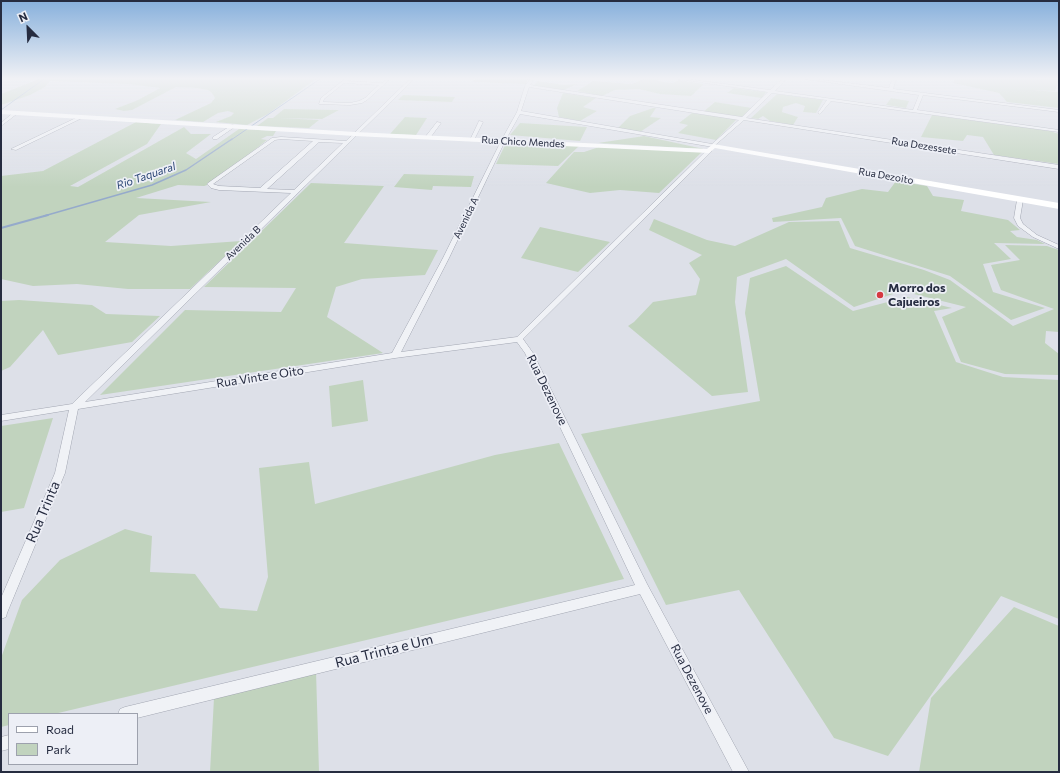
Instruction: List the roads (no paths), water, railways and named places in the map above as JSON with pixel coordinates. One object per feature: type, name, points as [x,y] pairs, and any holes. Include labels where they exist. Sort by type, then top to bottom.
[{"type":"main road","name":"Rua Chico Mendes","points":[[50,115],[355,134],[711,149]]},
{"type":"main road","name":"Rua Dezoito","points":[[711,149],[1059,206]]},
{"type":"street","points":[[1,125],[13,115]]},
{"type":"street","name":"Avenida B","points":[[74,407],[375,115]]},
{"type":"street","name":"Avenida A","points":[[395,355],[446,258],[503,141],[517,115]]},
{"type":"street","points":[[535,115],[711,149]]},
{"type":"street","name":"Rua Dezessete","points":[[717,115],[1059,167]]},
{"type":"street","points":[[519,339],[747,115]]},
{"type":"street","points":[[944,115],[1059,131]]},
{"type":"street","points":[[14,149],[82,117]]},
{"type":"street","points":[[472,139],[481,122]]},
{"type":"street","points":[[428,137],[439,123]]},
{"type":"street","points":[[215,138],[234,126]]},
{"type":"street","points":[[295,192],[212,187],[210,184],[274,139],[281,138],[346,142]]},
{"type":"street","points":[[262,190],[318,140]]},
{"type":"street","points":[[226,188],[232,184]]},
{"type":"street","points":[[1020,200],[1017,218],[1020,225],[1034,236],[1059,246]]},
{"type":"street","name":"Rua Vinte e Oito","points":[[1,418],[395,355],[519,339]]},
{"type":"street","name":"Rua Dezenove","points":[[519,339],[530,353],[643,588],[741,772]]},
{"type":"street","name":"Rua Trinta","points":[[1,613],[60,473],[74,407]]},
{"type":"street","name":"Rua Trinta e Um","points":[[129,713],[643,588]]},
{"type":"waterway","name":"Rio Taquaral","points":[[231,140],[267,115]]},
{"type":"waterway","name":"Rio Taquaral","points":[[44,216],[152,185],[186,170],[232,139]]},
{"type":"waterway","name":"Rio Taquaral","points":[[1,228],[48,215]]},
{"type":"place","name":"Morro dos Cajueiros","points":[[880,295]]}]
